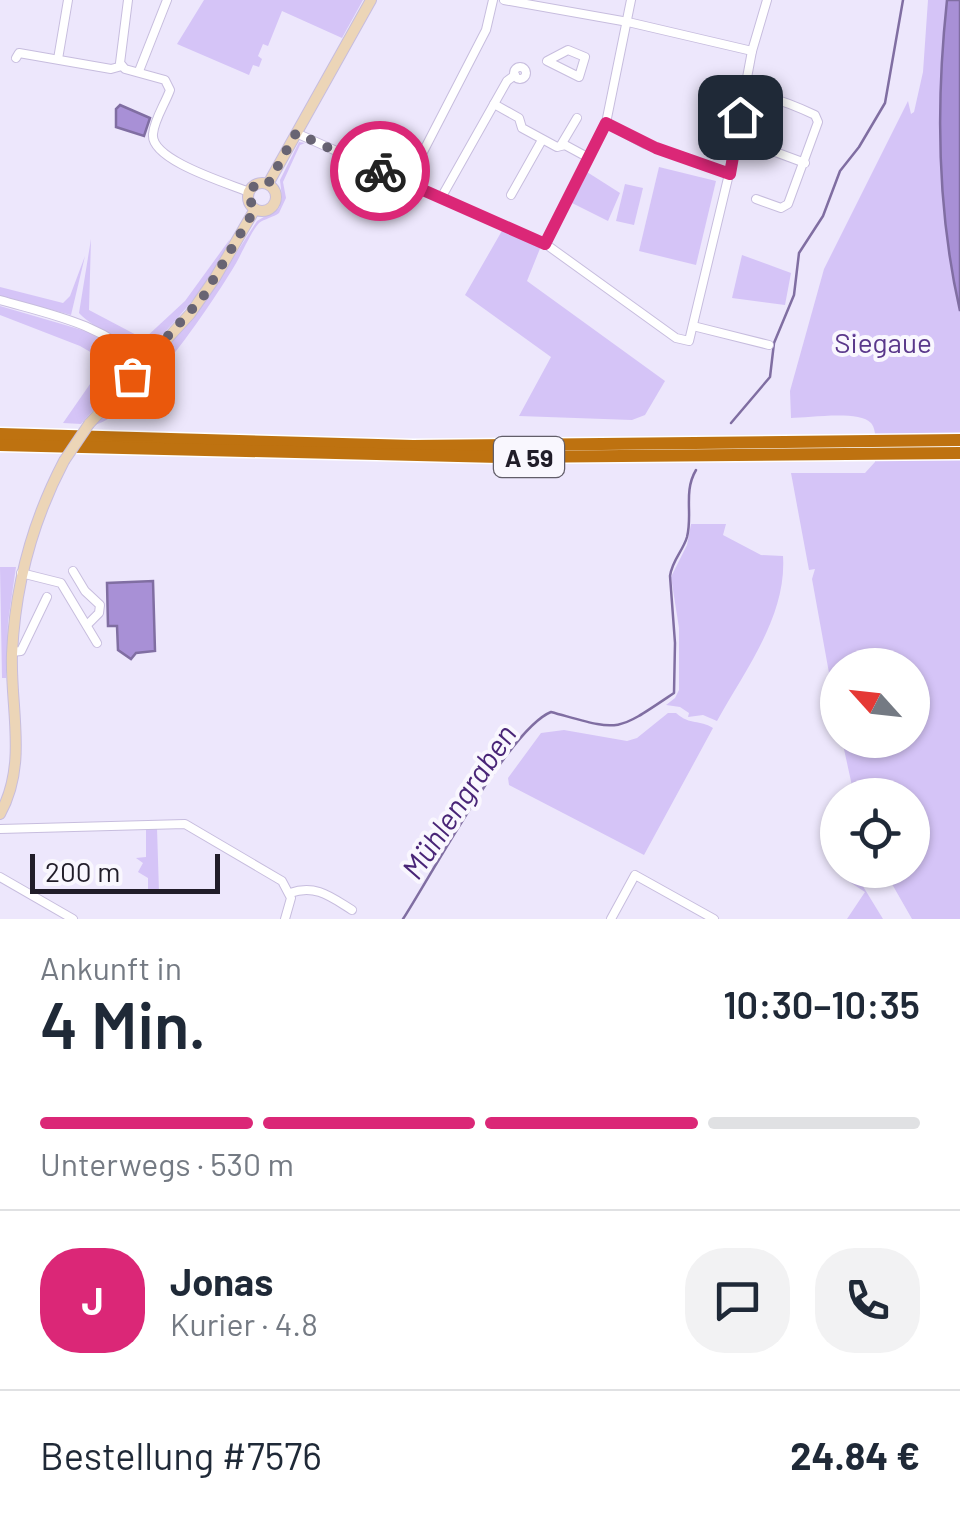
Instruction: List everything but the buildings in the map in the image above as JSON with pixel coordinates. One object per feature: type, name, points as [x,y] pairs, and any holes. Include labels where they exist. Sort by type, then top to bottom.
[{"type":"highway","name":"A 59","points":[[0,434],[429,446],[872,448],[960,453]]},
{"type":"highway","name":"A 59","points":[[0,445],[499,458],[872,448],[960,440]]},
{"type":"street","points":[[58,59],[68,0]]},
{"type":"street","points":[[122,66],[119,55],[128,0]]},
{"type":"street","points":[[139,72],[168,0]]},
{"type":"street","points":[[268,184],[371,0]]},
{"type":"street","points":[[407,183],[486,30],[494,0]]},
{"type":"street","points":[[504,0],[752,50]]},
{"type":"street","points":[[545,244],[606,123],[631,0]]},
{"type":"street","points":[[296,133],[545,244],[676,338],[690,341],[730,174],[752,50],[767,0]]},
{"type":"street","points":[[442,198],[507,81],[514,75],[522,79],[526,72],[547,61],[568,50],[585,57],[581,75],[576,78],[547,61]]},
{"type":"street","points":[[16,58],[19,53],[111,69],[122,66],[165,80],[169,94],[153,133],[160,153],[249,192]]},
{"type":"street","points":[[745,92],[764,95],[816,116],[818,124],[786,206],[781,208],[756,199]]},
{"type":"street","points":[[494,104],[520,118],[522,128],[540,144],[559,146],[589,158]]},
{"type":"street","points":[[559,146],[576,118]]},
{"type":"street","points":[[606,123],[656,148],[730,174]]},
{"type":"street","points":[[736,142],[805,163]]},
{"type":"street","points":[[511,195],[540,144]]},
{"type":"street","points":[[268,184],[276,192],[274,204],[266,210],[255,209],[249,202],[249,192],[255,185],[268,184]]},
{"type":"street","points":[[0,814],[12,789],[16,768],[12,652],[22,573],[38,516],[64,462],[89,424],[203,297],[255,209]]},
{"type":"street","points":[[0,300],[98,330],[143,364]]},
{"type":"street","points":[[693,326],[768,345]]},
{"type":"street","points":[[73,571],[85,591],[100,605],[100,613],[86,625]]},
{"type":"street","points":[[22,573],[60,583],[98,643]]},
{"type":"street","points":[[12,652],[20,651],[47,596]]},
{"type":"street","points":[[0,829],[185,824],[282,882],[290,894],[285,919]]},
{"type":"street","points":[[610,919],[634,875],[714,919]]},
{"type":"street","points":[[0,877],[73,919]]},
{"type":"street","points":[[290,894],[317,889],[352,910]]},
{"type":"green space","points":[[204,0],[363,0],[342,38],[282,11],[268,46],[263,44],[258,56],[262,59],[259,67],[253,65],[249,75],[177,44]]},
{"type":"green space","name":"Siegaue","points":[[928,0],[960,0],[960,919],[912,919],[894,888],[930,888],[930,778],[850,778],[846,758],[930,758],[930,648],[824,648],[812,579],[815,569],[809,570],[791,473],[865,473],[875,462],[871,423],[845,416],[791,418],[790,391],[824,269],[908,101],[911,114],[914,112],[923,72]]},
{"type":"green space","points":[[299,142],[305,143],[300,145],[283,182],[286,198],[279,213],[256,227],[206,310],[171,358],[132,401],[95,425],[197,314],[257,221],[279,208],[280,180]]},
{"type":"green space","points":[[659,167],[716,181],[696,265],[639,251]]},
{"type":"green space","points":[[587,172],[620,193],[608,221],[572,203]]},
{"type":"green space","points":[[625,184],[643,188],[634,225],[616,221]]},
{"type":"green space","points":[[503,229],[541,246],[527,281],[665,381],[645,415],[632,420],[519,416],[551,357],[465,295]]},
{"type":"green space","points":[[91,239],[89,310],[144,339],[185,301],[230,239],[193,300],[140,354],[79,313]]},
{"type":"green space","points":[[742,255],[791,273],[785,305],[732,298]]},
{"type":"green space","points":[[85,256],[71,315],[0,296],[0,287],[63,303],[70,296]]},
{"type":"green space","points":[[0,306],[89,332],[126,356],[126,373],[81,424],[63,423],[106,361],[80,346],[0,315]]},
{"type":"green space","points":[[691,524],[726,524],[723,535],[761,555],[783,556],[778,600],[771,621],[717,721],[703,715],[688,717],[689,713],[680,707],[666,705],[679,690],[679,628],[671,577],[687,545]]},
{"type":"green space","points":[[0,567],[16,567],[8,622],[6,678],[2,678]]},
{"type":"green space","points":[[668,713],[713,728],[644,855],[509,785],[508,778],[541,733],[564,730],[627,741],[637,738]]},
{"type":"green space","points":[[157,828],[159,892],[148,889],[148,878],[138,872],[143,863],[136,858],[146,857],[146,829]]},
{"type":"green space","points":[[859,888],[864,888],[883,919],[847,919],[865,892]]},
{"type":"shaded area","points":[[947,0],[960,0],[960,311],[947,234],[941,156],[941,77]]},
{"type":"shaded area","points":[[120,105],[150,118],[144,136],[116,127],[116,109]]},
{"type":"shaded area","points":[[153,581],[155,651],[136,653],[131,659],[118,650],[117,626],[108,626],[107,583]]},
{"type":"waterway","name":"Mühlengraben","points":[[731,423],[770,377],[774,343],[794,295],[799,253],[823,216],[840,171],[885,103],[903,0]]},
{"type":"waterway","name":"Mühlengraben","points":[[403,919],[494,773],[534,724],[551,712],[616,725],[639,716],[674,693],[670,576],[687,537],[690,487],[696,470]]},
{"type":"way so far","points":[[132,376],[190,314],[216,278],[255,209],[248,197],[252,188],[259,183],[268,184],[296,133],[380,171]]},
{"type":"route","points":[[380,171],[545,244],[606,123],[645,144],[730,174],[740,117]]}]
